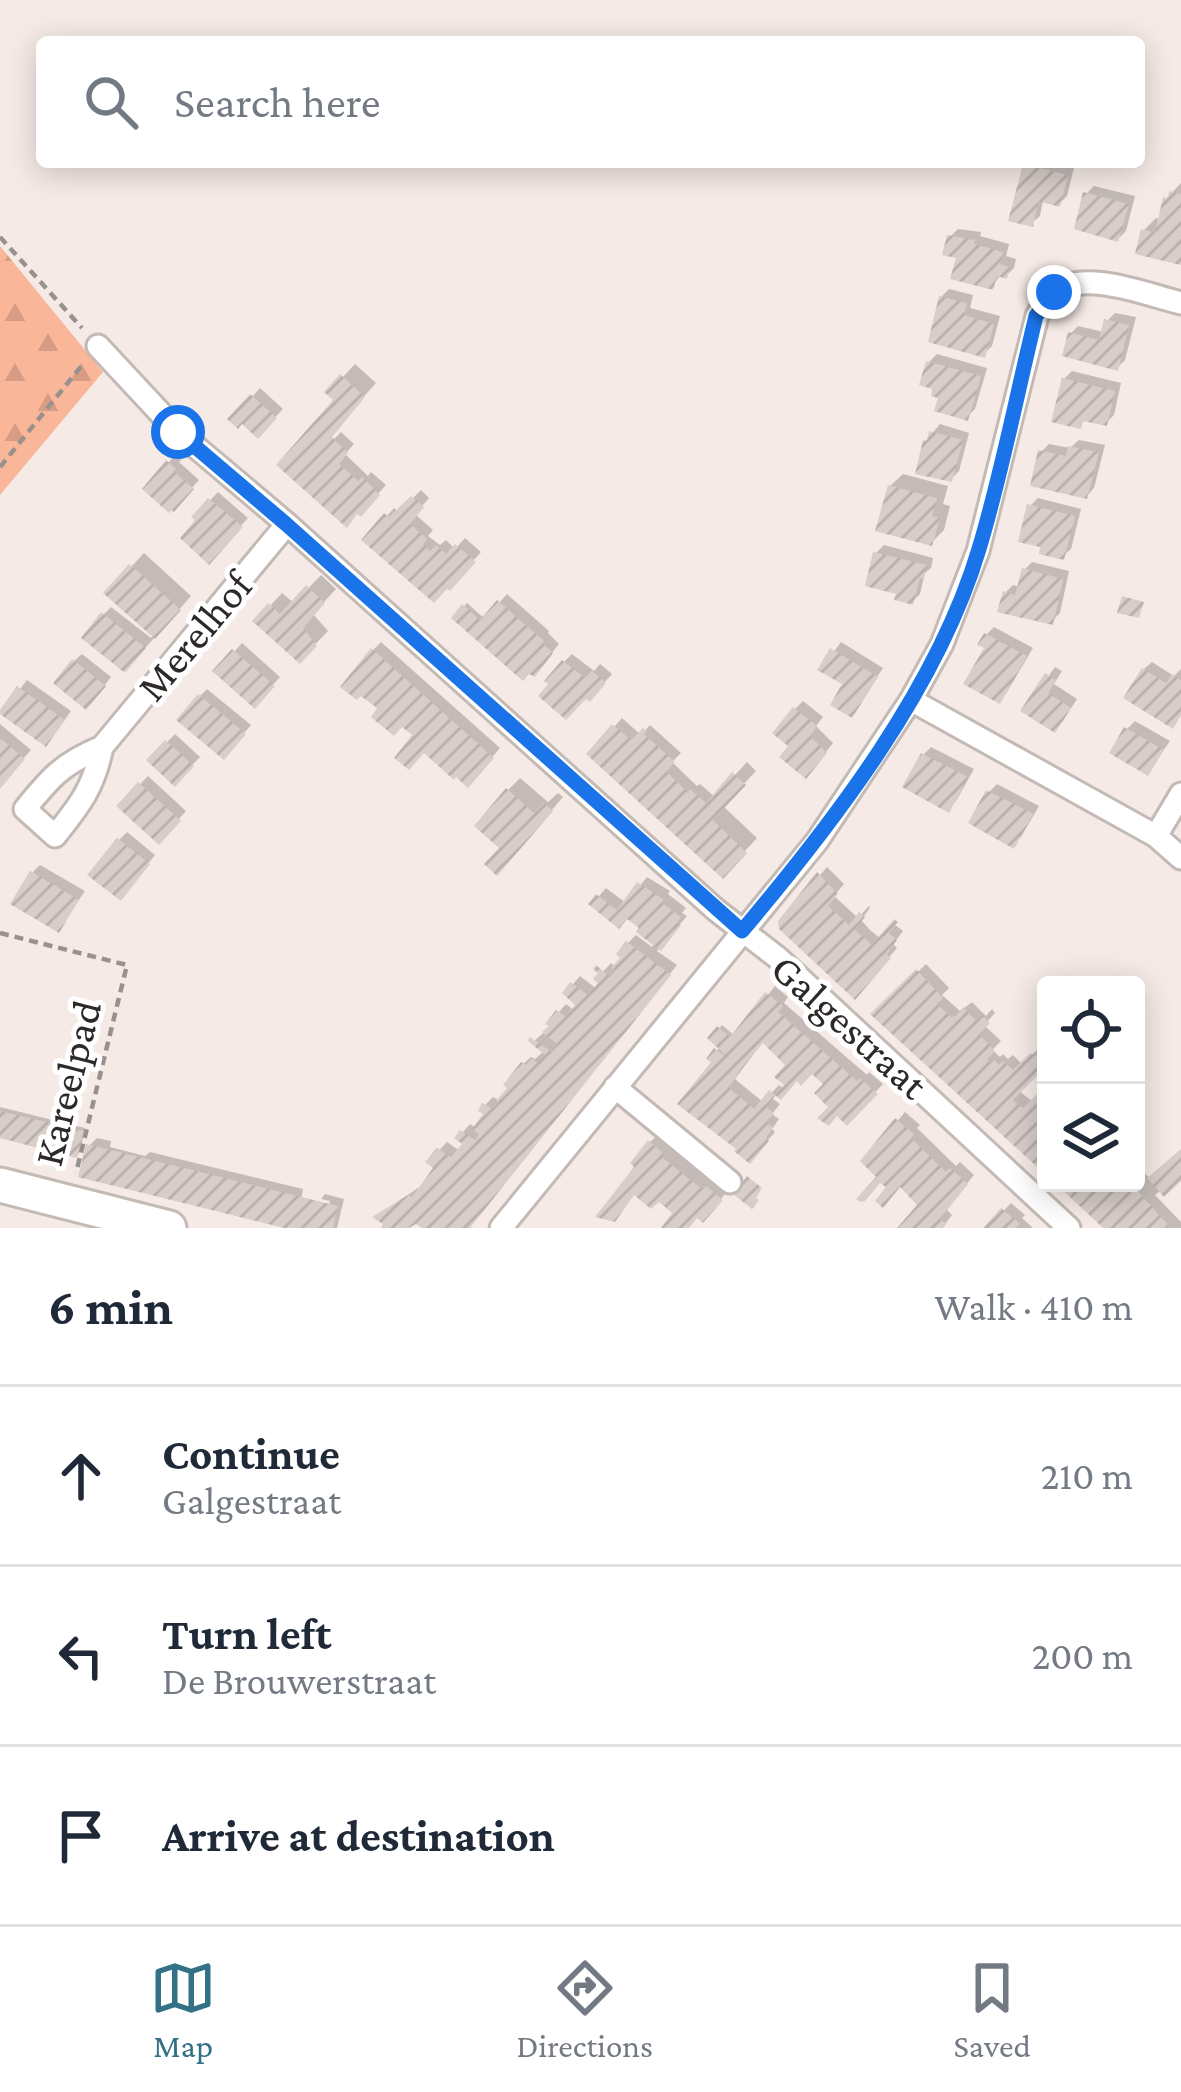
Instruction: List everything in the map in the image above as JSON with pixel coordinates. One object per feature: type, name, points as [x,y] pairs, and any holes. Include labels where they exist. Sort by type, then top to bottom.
[{"type":"main road","points":[[0,1185],[169,1228]]},
{"type":"street","points":[[501,1228],[817,841],[911,700],[942,644],[979,551],[1036,316],[1054,292],[1077,281],[1181,303]]},
{"type":"street","name":"Galgestraat","points":[[98,346],[178,432],[778,958],[1069,1228]]},
{"type":"street","name":"Merelhof","points":[[102,748],[286,524]]},
{"type":"street","points":[[911,700],[1156,836],[1181,858]]},
{"type":"street","points":[[1156,836],[1181,794]]},
{"type":"street","points":[[615,1087],[730,1182]]},
{"type":"path","points":[[0,237],[98,346],[0,467]]},
{"type":"path","name":"Kareelpad","points":[[0,933],[127,965],[69,1202]]},
{"type":"green space","points":[[0,246],[103,372],[0,495]]},
{"type":"building","points":[[1022,168],[1068,175],[1060,207],[1038,201],[1033,227],[1008,221]]},
{"type":"building","points":[[1169,191],[1181,194],[1181,265],[1135,254],[1141,229],[1155,233],[1163,197],[1168,198]]},
{"type":"building","points":[[1083,192],[1129,204],[1118,242],[1074,229]]},
{"type":"building","points":[[947,235],[1003,252],[1000,264],[1010,267],[1007,279],[997,276],[993,290],[950,279],[956,258],[942,255]]},
{"type":"building","points":[[939,296],[967,303],[964,315],[994,324],[985,358],[928,342]]},
{"type":"building","points":[[1104,319],[1129,325],[1118,371],[1062,356],[1068,332],[1099,340]]},
{"type":"building","points":[[926,361],[981,376],[968,421],[934,411],[938,398],[931,396],[932,389],[919,385]]},
{"type":"building","points":[[340,374],[365,397],[332,437],[348,453],[339,464],[380,495],[347,528],[276,465],[333,400],[324,392]]},
{"type":"building","points":[[1062,378],[1115,391],[1107,426],[1083,421],[1081,429],[1051,422]]},
{"type":"building","points":[[250,394],[277,418],[258,439],[242,424],[238,429],[227,419]]},
{"type":"building","points":[[929,431],[963,440],[952,482],[915,474]]},
{"type":"building","points":[[1068,446],[1099,452],[1087,499],[1030,486],[1038,450],[1066,456]]},
{"type":"building","points":[[166,460],[194,489],[169,513],[142,489]]},
{"type":"building","points":[[888,485],[937,498],[932,516],[940,518],[932,546],[875,531]]},
{"type":"building","points":[[411,496],[424,507],[410,524],[427,539],[423,545],[430,551],[436,545],[446,554],[455,544],[476,562],[434,603],[361,540],[384,513],[389,517]]},
{"type":"building","points":[[208,498],[243,527],[209,565],[180,538]]},
{"type":"building","points":[[1027,504],[1075,516],[1064,560],[1018,542]]},
{"type":"building","points":[[873,552],[927,565],[913,605],[894,600],[896,594],[865,586]]},
{"type":"building","points":[[129,564],[181,610],[155,639],[103,593]]},
{"type":"building","points":[[1022,568],[1063,579],[1053,625],[997,612],[1003,591],[1015,595]]},
{"type":"building","points":[[306,585],[325,603],[303,628],[317,646],[300,664],[252,621],[268,603],[280,614]]},
{"type":"building","points":[[1122,596],[1144,602],[1139,618],[1117,613]]},
{"type":"building","points":[[497,600],[553,653],[535,677],[529,674],[523,681],[451,618],[462,604],[480,620]]},
{"type":"building","points":[[101,612],[146,648],[125,673],[81,638]]},
{"type":"building","points":[[984,633],[1027,656],[1000,704],[963,684],[984,648],[977,645]]},
{"type":"building","points":[[371,648],[494,758],[468,788],[424,753],[409,770],[394,758],[412,735],[402,727],[394,736],[371,717],[377,708],[340,687]]},
{"type":"building","points":[[830,648],[878,677],[852,718],[830,705],[842,684],[817,670]]},
{"type":"building","points":[[232,649],[275,686],[255,709],[212,671]]},
{"type":"building","points":[[72,659],[106,686],[86,710],[53,683]]},
{"type":"building","points":[[562,660],[584,677],[591,670],[606,683],[566,720],[538,696]]},
{"type":"building","points":[[1142,668],[1166,683],[1172,674],[1181,680],[1181,715],[1173,729],[1123,698]]},
{"type":"building","points":[[1045,673],[1056,680],[1048,693],[1071,708],[1055,733],[1020,711]]},
{"type":"building","points":[[17,686],[65,720],[46,747],[0,714]]},
{"type":"building","points":[[198,694],[246,734],[224,760],[176,720]]},
{"type":"building","points":[[793,707],[817,726],[810,736],[827,753],[806,779],[779,757],[788,746],[772,733]]},
{"type":"building","points":[[612,724],[631,740],[643,728],[647,731],[644,734],[675,762],[667,772],[706,803],[732,772],[746,785],[713,820],[747,853],[723,879],[586,754]]},
{"type":"building","points":[[1124,727],[1164,750],[1148,776],[1109,753]]},
{"type":"building","points":[[0,738],[25,759],[0,789]]},
{"type":"building","points":[[165,740],[194,766],[175,787],[146,760]]},
{"type":"building","points":[[921,753],[968,777],[949,813],[902,787]]},
{"type":"building","points":[[138,782],[181,821],[159,845],[116,806]]},
{"type":"building","points":[[506,788],[534,813],[544,803],[553,811],[497,876],[484,864],[499,848],[474,826]]},
{"type":"building","points":[[986,790],[1033,814],[1014,849],[968,823]]},
{"type":"building","points":[[117,838],[150,864],[121,901],[87,875]]},
{"type":"building","points":[[30,871],[79,900],[59,933],[10,904]]},
{"type":"building","points":[[817,872],[838,894],[828,906],[849,925],[859,912],[865,917],[855,930],[872,945],[894,919],[898,922],[889,933],[897,940],[887,954],[891,958],[855,1000],[779,929],[778,921]]},
{"type":"building","points":[[637,882],[681,917],[677,922],[681,925],[661,951],[627,919],[619,929],[588,904],[596,894],[617,910]]},
{"type":"building","points":[[626,941],[671,975],[470,1228],[416,1224],[381,1228],[383,1224],[372,1217],[412,1197],[433,1168],[425,1162],[437,1148],[451,1157],[462,1144],[454,1138],[460,1130],[475,1140],[479,1134],[472,1129],[483,1114],[478,1111],[482,1103],[493,1109],[507,1088],[503,1085],[521,1062],[526,1065],[532,1059],[538,1063],[545,1055],[528,1041],[530,1037],[552,1052],[557,1044],[542,1032],[556,1010],[566,1017],[575,1005],[562,993],[570,982],[588,995],[598,983],[593,969],[596,965],[610,977],[620,958],[616,954]]},
{"type":"building","points":[[916,969],[943,998],[937,1004],[951,1017],[963,1007],[976,1021],[982,1015],[990,1023],[979,1034],[995,1051],[987,1059],[991,1063],[1003,1061],[1013,1070],[1030,1053],[1037,1056],[1037,1076],[1013,1100],[1023,1108],[1037,1094],[1037,1167],[870,1014]]},
{"type":"building","points":[[765,992],[783,1006],[778,1012],[878,1094],[847,1126],[837,1116],[829,1126],[817,1118],[828,1107],[814,1093],[823,1084],[812,1074],[801,1086],[797,1081],[781,1100],[775,1095],[767,1108],[774,1113],[766,1123],[773,1127],[766,1138],[769,1141],[750,1164],[677,1104],[711,1062],[706,1059],[714,1048],[732,1061],[707,1038],[717,1026],[730,1037]],"holes":[[[763,1043],[785,1065],[774,1077],[784,1085],[775,1095],[769,1090],[754,1109],[729,1088]]]},
{"type":"building","points":[[0,1111],[84,1131],[77,1158],[0,1138]]},
{"type":"building","points":[[895,1118],[946,1172],[950,1168],[968,1184],[940,1219],[946,1224],[943,1228],[897,1228],[917,1205],[900,1187],[883,1208],[875,1201],[886,1187],[880,1183],[865,1201],[856,1199],[876,1177],[860,1161]]},
{"type":"building","points":[[648,1140],[703,1190],[706,1186],[723,1200],[703,1223],[697,1218],[689,1228],[661,1228],[672,1213],[659,1202],[651,1209],[634,1195],[615,1222],[595,1217],[634,1167],[630,1163]]},
{"type":"building","points":[[86,1144],[338,1206],[333,1228],[284,1228],[78,1177]]},
{"type":"building","points":[[1181,1149],[1181,1181],[1164,1197],[1147,1178]]},
{"type":"building","points":[[747,1176],[762,1188],[752,1209],[733,1194]]},
{"type":"building","points":[[1065,1192],[1138,1192],[1171,1228],[1103,1228]]},
{"type":"building","points":[[1001,1208],[1020,1224],[983,1228]]},
{"type":"route","points":[[178,432],[742,931],[817,841],[911,700],[942,644],[979,551],[1036,316],[1054,292]]}]
